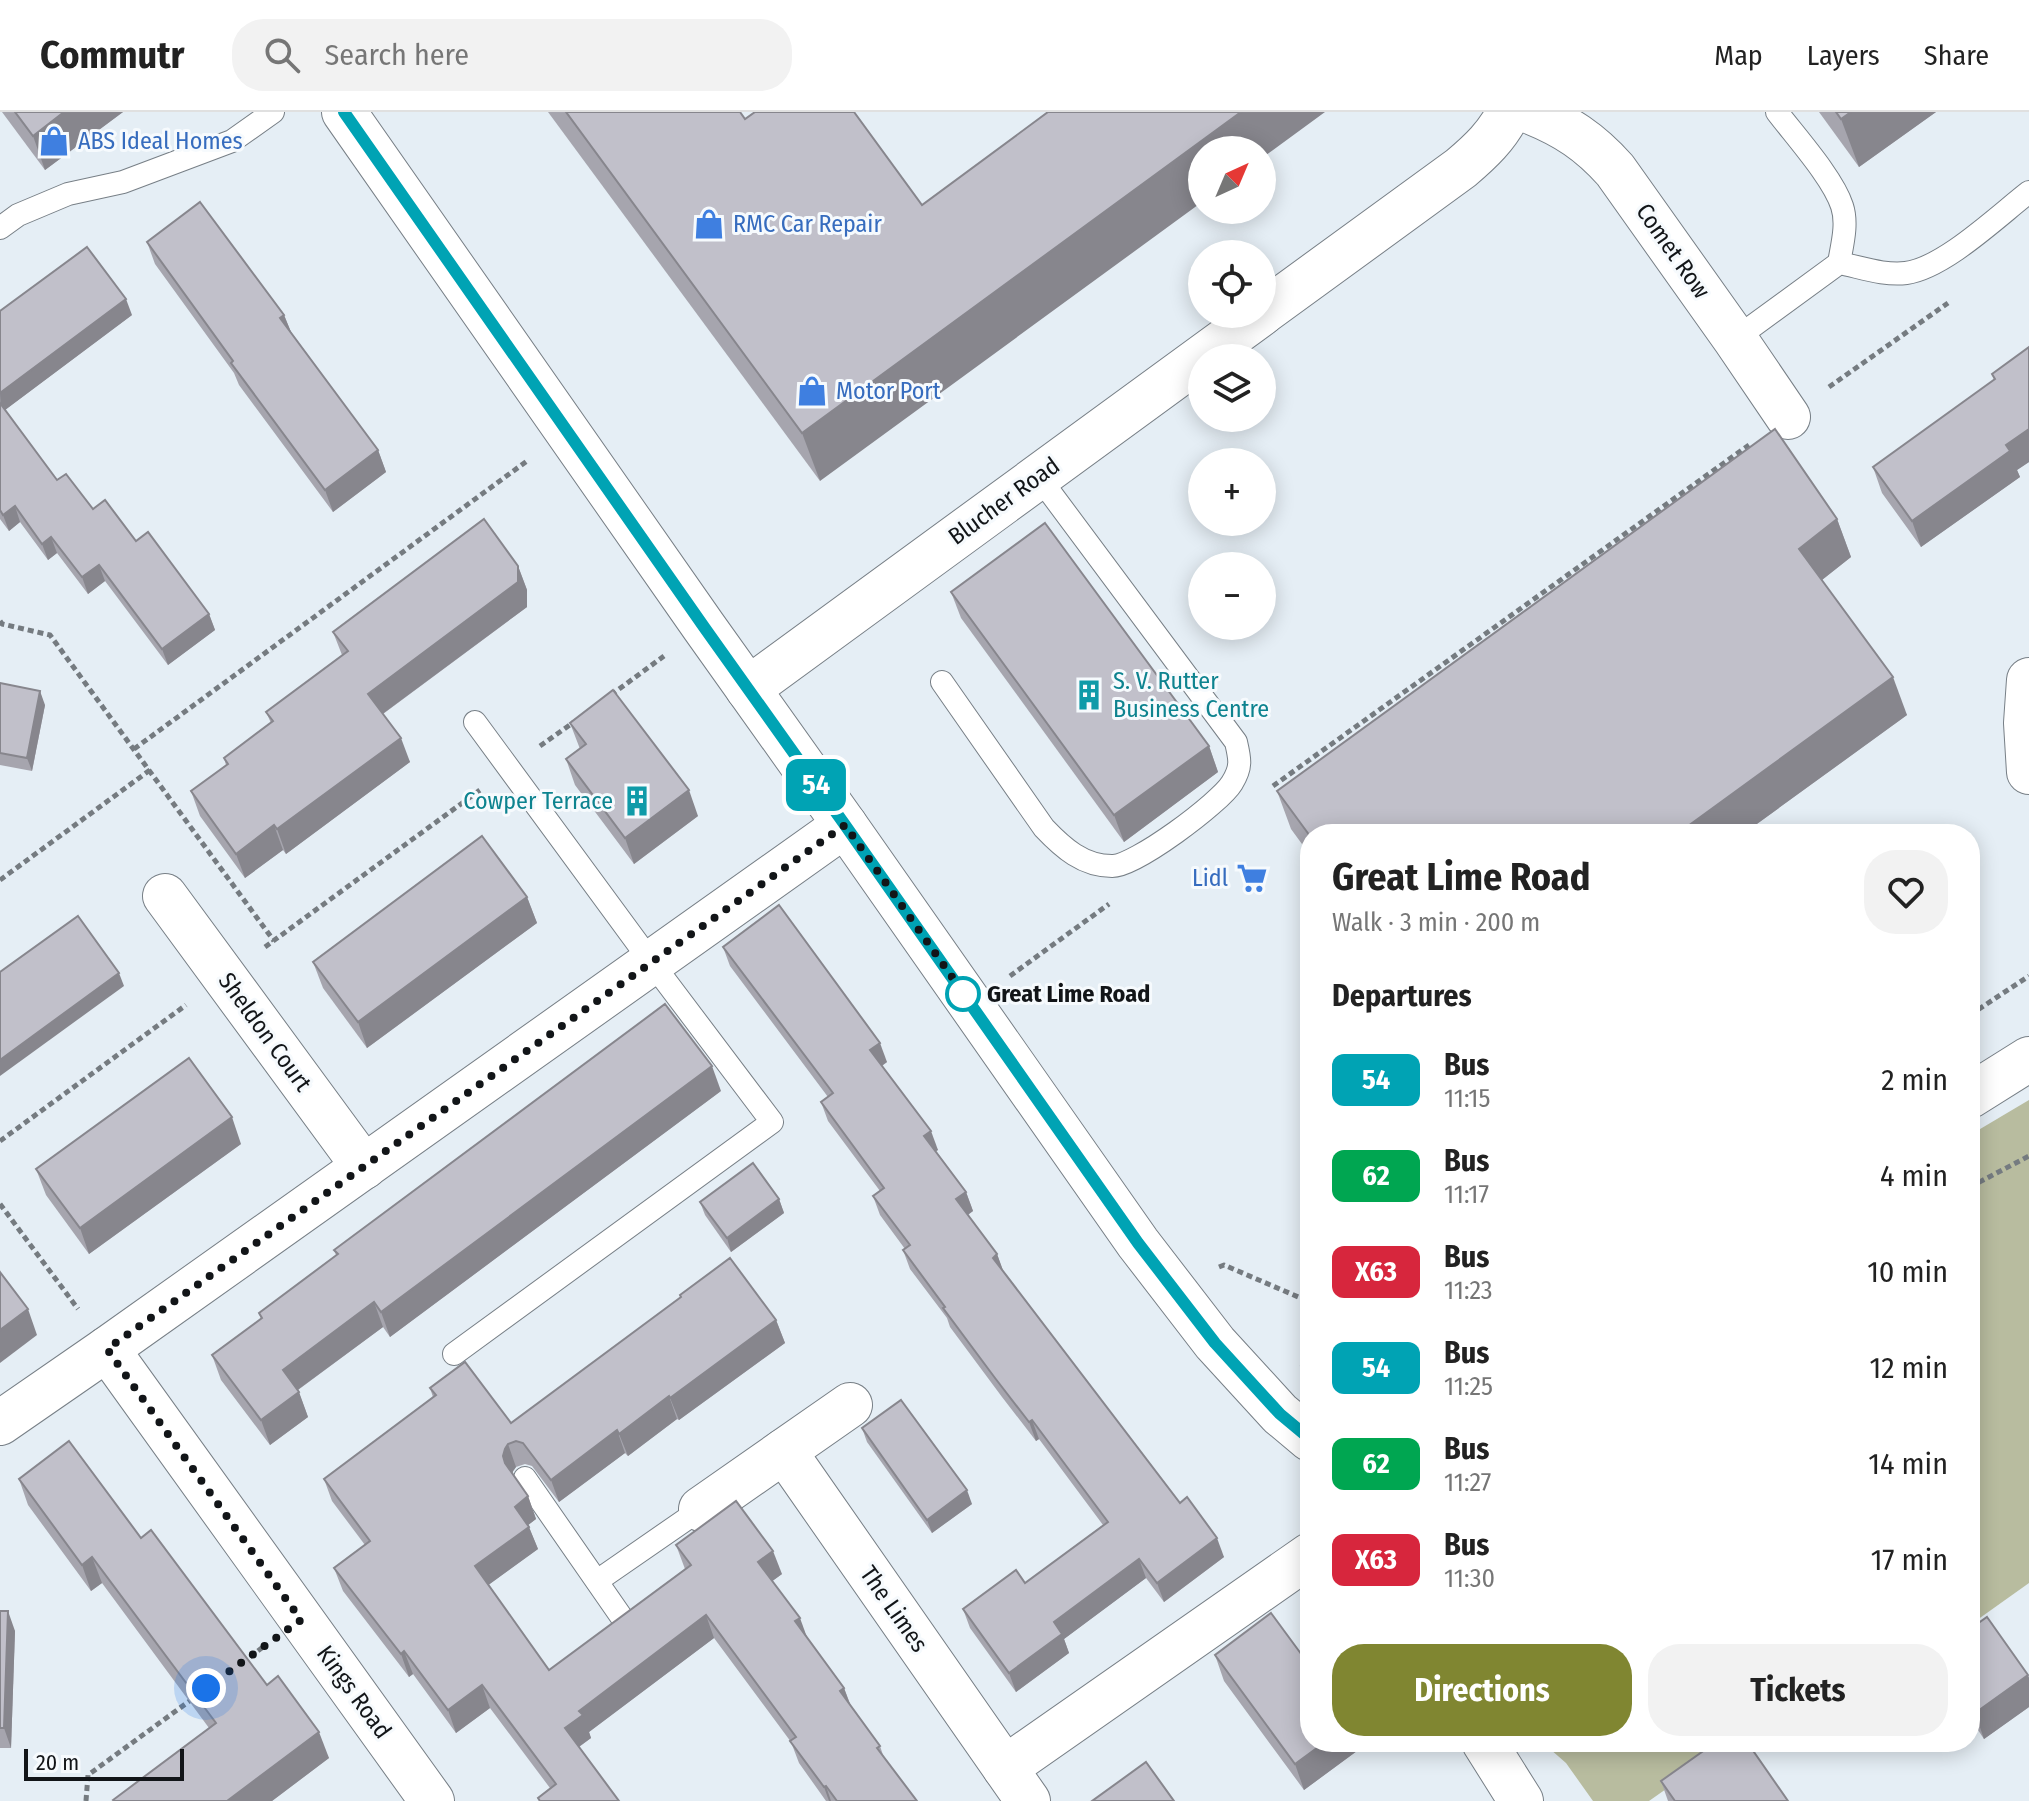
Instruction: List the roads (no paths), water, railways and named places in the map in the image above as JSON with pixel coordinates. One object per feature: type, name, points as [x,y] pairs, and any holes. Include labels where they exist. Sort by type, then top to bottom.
[{"type":"street","points":[[344,112],[1167,1283],[1215,1343],[1280,1414],[1300,1431]]},
{"type":"street","name":"Blucher Road","points":[[1276,303],[1461,168],[1485,148],[1509,112]]},
{"type":"street","name":"Comet Row","points":[[1531,112],[1575,134],[1596,149],[1615,170],[1788,417]]},
{"type":"street","name":"Blucher Road","points":[[748,689],[1242,328]]},
{"type":"street","points":[[2029,680],[2026,723],[2029,772]]},
{"type":"street","points":[[0,1423],[845,825]]},
{"type":"street","name":"Sheldon Court","points":[[165,896],[364,1167]]},
{"type":"street","points":[[1980,1090],[2029,1059]]},
{"type":"street","name":"Kings Road","points":[[107,1349],[432,1801]]},
{"type":"street","points":[[701,1509],[850,1405]]},
{"type":"street","name":"The Limes","points":[[784,1451],[1017,1784],[1300,1563]]},
{"type":"street","points":[[1490,1752],[1521,1801]]},
{"type":"lane","points":[[0,228],[18,215],[68,194],[123,182],[232,141],[273,112]]},
{"type":"lane","points":[[1735,339],[1839,263],[1845,235],[1843,208],[1831,183],[1777,112]]},
{"type":"lane","points":[[1839,263],[1903,274],[1924,269],[1949,255],[2029,192]]},
{"type":"lane","points":[[942,682],[1044,828],[1063,848],[1089,863],[1115,867],[1138,857],[1205,811],[1231,785],[1241,762],[1236,742],[1038,476]]},
{"type":"lane","points":[[454,1354],[772,1122],[475,722]]},
{"type":"lane","points":[[525,1478],[627,1625]]},
{"type":"lane","points":[[597,1581],[701,1509]]},
{"type":"place","name":"ABS Ideal Homes","points":[[54,141]]},
{"type":"place","name":"RMC Car Repair","points":[[709,224]]},
{"type":"place","name":"Motor Port","points":[[812,391]]},
{"type":"place","name":"S. V. Rutter Business Centre","points":[[1089,695]]},
{"type":"place","name":"Cowper Terrace","points":[[637,801]]},
{"type":"place","name":"Lidl","points":[[1252,878]]},
{"type":"place","name":"Great Lime Road","points":[[963,994]]}]
